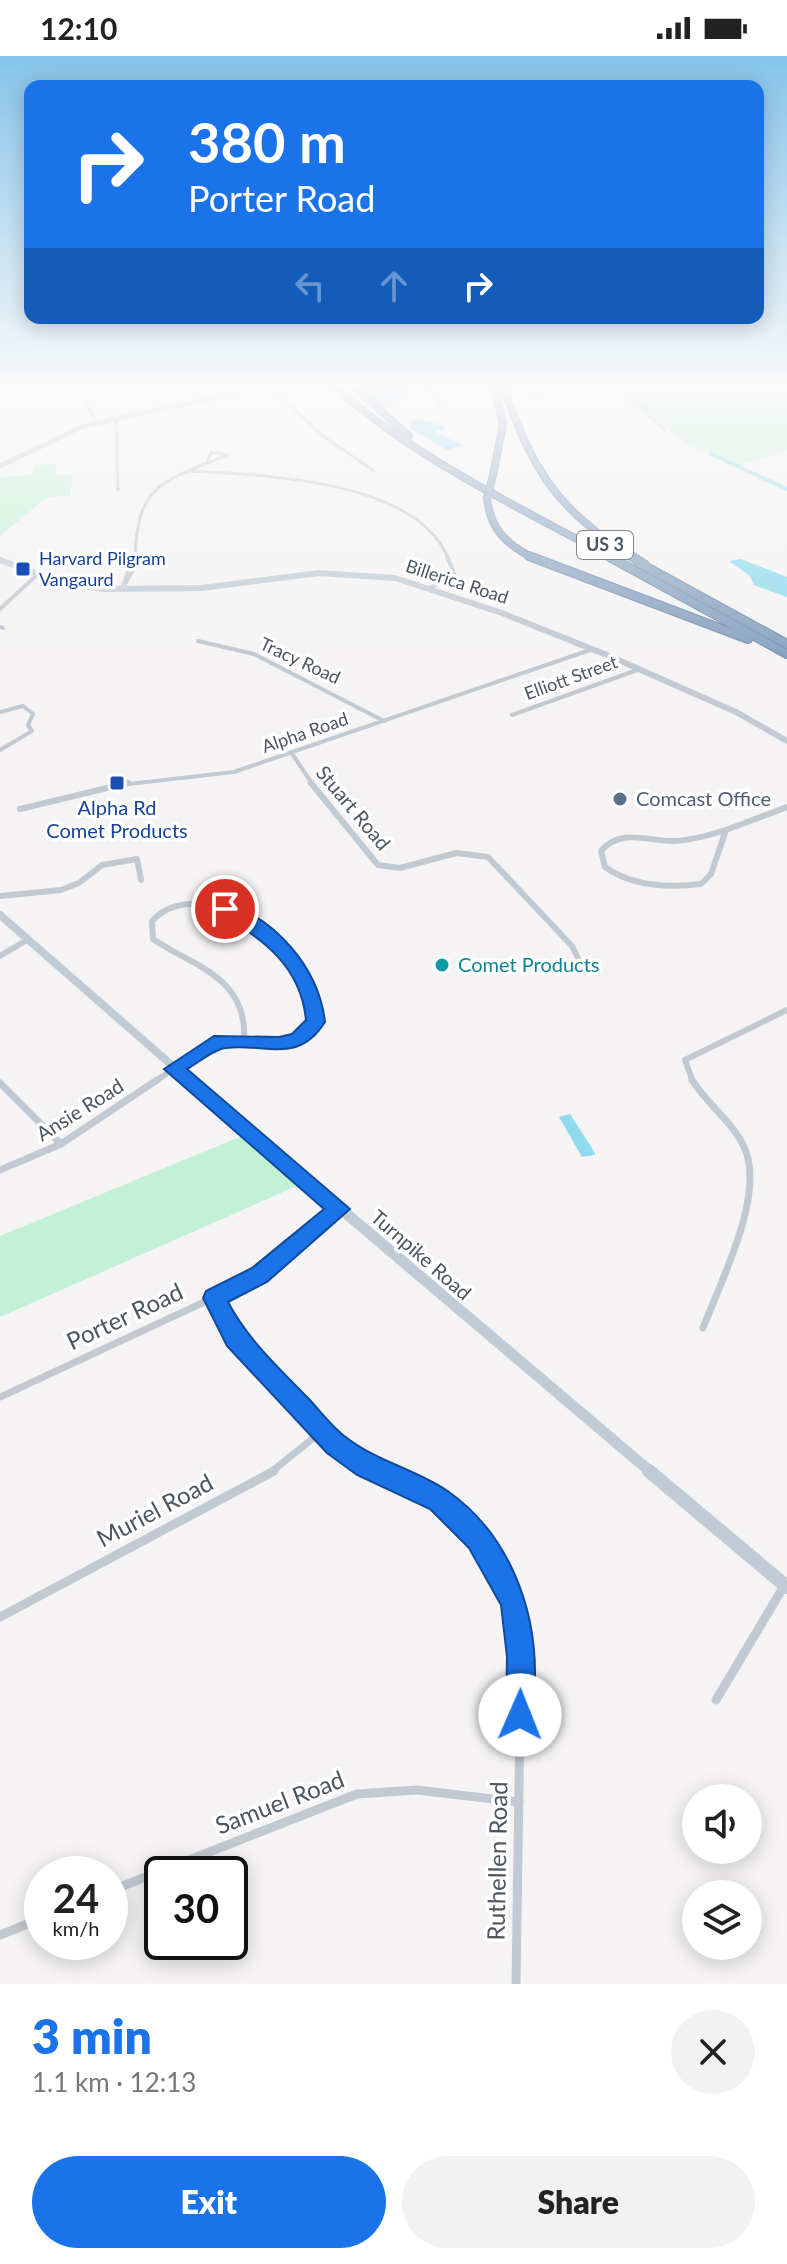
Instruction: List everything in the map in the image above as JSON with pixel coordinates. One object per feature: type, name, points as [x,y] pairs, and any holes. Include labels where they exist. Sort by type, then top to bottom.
[{"type":"highway","name":"US 3","points":[[461,474],[787,656]]},
{"type":"highway","name":"US 3","points":[[478,474],[787,644]]},
{"type":"highway","points":[[493,474],[487,513],[493,527],[526,554],[697,618],[787,656]]},
{"type":"highway","points":[[539,474],[552,494],[599,535],[680,586]]},
{"type":"main road","name":"Billerica Road","points":[[0,560],[67,584],[122,589],[202,588],[285,576],[344,573],[395,578],[593,649],[736,712],[787,741]]},
{"type":"main road","name":"Turnpike Road","points":[[0,915],[173,1069],[786,1586]]},
{"type":"street","points":[[118,474],[118,490]]},
{"type":"street","points":[[122,589],[136,564],[135,527],[142,507],[160,488],[183,474]]},
{"type":"street","points":[[242,474],[279,476],[363,493],[436,532],[455,576],[429,588]]},
{"type":"street","points":[[0,609],[38,574]]},
{"type":"street","name":"Tracy Road","points":[[198,641],[254,654],[384,721]]},
{"type":"street","name":"Alpha Road","points":[[20,809],[131,782],[220,775],[593,649]]},
{"type":"street","name":"Elliott Street","points":[[512,715],[640,669]]},
{"type":"street","points":[[0,712],[23,706],[33,714],[28,725],[32,731],[29,736],[0,750]]},
{"type":"street","name":"Stuart Road","points":[[291,752],[296,763],[371,860],[400,868],[456,853],[488,857],[572,946],[585,972]]},
{"type":"street","points":[[727,829],[717,846],[712,875],[701,884],[652,884],[623,877],[605,867],[601,851],[605,844],[619,838],[690,839],[787,807]]},
{"type":"street","points":[[135,847],[141,880]]},
{"type":"street","points":[[0,896],[61,890],[81,882],[104,864],[137,859]]},
{"type":"street","name":"Ansie Road","points":[[0,1170],[61,1144],[216,1042],[244,1040],[284,1043],[302,1038],[313,1027],[316,1011],[290,956],[265,932],[225,909],[188,904],[158,914],[150,925],[153,939],[208,965],[221,977],[244,1024],[244,1040]]},
{"type":"street","points":[[0,956],[27,940]]},
{"type":"street","points":[[703,1328],[748,1198],[750,1172],[744,1147],[690,1077],[685,1060],[787,1010]]},
{"type":"street","points":[[0,1083],[61,1144]]},
{"type":"street","name":"Porter Road","points":[[0,1397],[259,1275],[339,1209]]},
{"type":"street","name":"Ruthellen Road","points":[[214,1298],[235,1338],[322,1431],[356,1461],[423,1491],[451,1509],[478,1539],[503,1578],[514,1605],[521,1657],[516,1984]]},
{"type":"street","name":"Muriel Road","points":[[0,1617],[272,1472],[322,1431]]},
{"type":"street","points":[[716,1700],[786,1586]]},
{"type":"street","name":"Samuel Road","points":[[128,1884],[357,1794],[401,1789],[519,1802]]},
{"type":"street","points":[[0,1935],[24,1925]]},
{"type":"green space","points":[[73,474],[70,496],[47,497],[0,536],[0,477]]},
{"type":"green space","points":[[242,1136],[299,1185],[0,1317],[0,1236]]},
{"type":"water","points":[[741,559],[787,577],[787,597],[754,585],[750,576],[729,561]]},
{"type":"water","points":[[570,1114],[594,1155],[582,1157],[559,1117]]},
{"type":"waterway","points":[[754,474],[787,489]]},
{"type":"place","name":"Harvard Pilgram Vangaurd","points":[[23,569]]},
{"type":"place","name":"Alpha Rd Comet Products","points":[[117,783]]},
{"type":"place","name":"Comcast Office","points":[[620,799]]},
{"type":"place","name":"Comet Products","points":[[442,965]]},
{"type":"route","points":[[225,909],[265,932],[290,956],[314,1005],[315,1022],[308,1033],[298,1040],[279,1044],[238,1039],[221,1041],[173,1069],[339,1209],[259,1275],[214,1298],[235,1338],[335,1445],[366,1467],[439,1500],[461,1518],[478,1539],[503,1578],[514,1605],[521,1657],[520,1715]]}]
